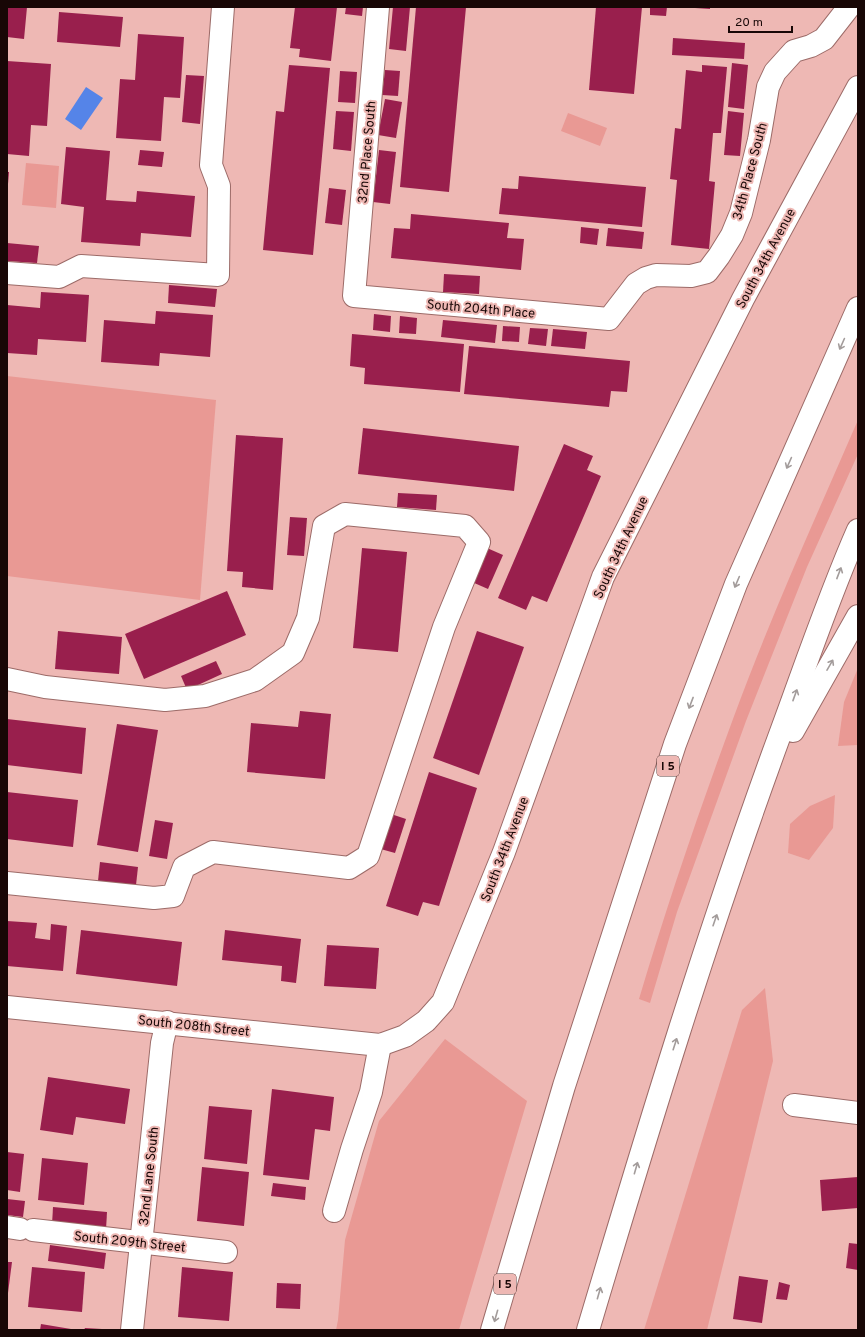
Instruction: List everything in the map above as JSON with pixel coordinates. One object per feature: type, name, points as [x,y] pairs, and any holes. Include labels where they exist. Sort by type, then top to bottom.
[{"type":"main road","points":[[7,273],[59,277],[81,266],[218,275],[219,186],[211,165],[223,7]]},
{"type":"main road","name":"32nd Place South","points":[[354,296],[378,7]]},
{"type":"main road","name":"34th Place South","points":[[609,319],[636,284],[646,278],[656,275],[691,276],[707,272],[732,235],[741,213],[759,140],[768,87],[775,72],[794,51],[811,46],[824,39],[849,7]]},
{"type":"main road","name":"South 34th Avenue","points":[[380,1045],[405,1036],[426,1021],[443,1002],[504,852],[603,577],[743,299],[858,87]]},
{"type":"main road","name":"South 204th Place","points":[[354,296],[609,319]]},
{"type":"main road","name":"I 5","points":[[492,1330],[564,1086],[675,744],[736,584],[858,308]]},
{"type":"main road","points":[[7,679],[45,687],[165,700],[206,696],[255,680],[293,653],[308,618],[324,526],[345,514],[465,526],[479,542],[444,627],[368,856],[349,868],[213,852],[184,867],[173,896],[154,898],[7,883]]},
{"type":"main road","points":[[588,1330],[652,1118],[712,928],[762,784],[840,570],[858,530]]},
{"type":"main road","points":[[762,784],[858,616]]},
{"type":"main road","name":"South 208th Street","points":[[7,1006],[380,1045]]},
{"type":"main road","name":"32nd Lane South","points":[[132,1330],[162,1043],[167,1022]]},
{"type":"main road","points":[[334,1211],[352,1149],[371,1092],[380,1045]]},
{"type":"main road","points":[[794,1105],[858,1113]]},
{"type":"main road","name":"South 209th Street","points":[[20,1229],[226,1252]]},
{"type":"shaded area","points":[[568,113],[607,128],[600,146],[561,131]]},
{"type":"shaded area","points":[[26,163],[59,166],[56,208],[22,205]]},
{"type":"shaded area","points":[[7,376],[216,400],[200,600],[7,576]]},
{"type":"shaded area","points":[[858,420],[858,454],[807,567],[746,721],[677,912],[650,1003],[639,999],[684,858],[747,681],[793,569]]},
{"type":"shaded area","points":[[858,668],[858,745],[838,746],[844,702]]},
{"type":"shaded area","points":[[835,795],[833,828],[809,860],[788,853],[790,824],[810,806]]},
{"type":"shaded area","points":[[765,988],[773,1061],[707,1330],[644,1330],[742,1010]]},
{"type":"shaded area","points":[[445,1039],[527,1101],[459,1330],[336,1330],[345,1240],[379,1121]]},
{"type":"water","points":[[86,87],[103,98],[81,130],[65,119]]},
{"type":"building","points":[[7,7],[27,7],[24,39],[7,37]]},
{"type":"building","points":[[295,7],[337,7],[331,61],[299,57],[300,49],[290,48]]},
{"type":"building","points":[[346,7],[363,7],[362,16],[345,14]]},
{"type":"building","points":[[393,7],[410,7],[406,51],[389,49]]},
{"type":"building","points":[[416,7],[466,7],[449,192],[400,187]]},
{"type":"building","points":[[596,7],[642,7],[634,94],[589,90]]},
{"type":"building","points":[[650,7],[667,7],[666,16],[650,15]]},
{"type":"building","points":[[710,7],[710,9],[695,8]]},
{"type":"building","points":[[59,12],[123,17],[120,47],[57,42]]},
{"type":"building","points":[[138,34],[184,37],[180,98],[164,97],[161,141],[116,138],[120,79],[135,80]]},
{"type":"building","points":[[673,38],[745,43],[744,59],[672,55]]},
{"type":"building","points":[[7,61],[51,64],[47,126],[31,125],[29,156],[7,154]]},
{"type":"building","points":[[732,63],[748,65],[744,109],[728,107]]},
{"type":"building","points":[[289,65],[330,68],[313,255],[263,250],[276,111],[284,112]]},
{"type":"building","points":[[702,65],[727,67],[721,133],[713,133],[709,181],[715,182],[709,249],[671,245],[677,180],[670,179],[675,128],[681,129],[686,70],[702,72]]},
{"type":"building","points":[[385,70],[400,71],[398,96],[382,95]]},
{"type":"building","points":[[340,71],[357,72],[355,103],[338,102]]},
{"type":"building","points":[[186,75],[204,76],[200,124],[182,122]]},
{"type":"building","points":[[385,99],[402,102],[396,138],[378,135]]},
{"type":"building","points":[[336,111],[354,112],[351,151],[333,149]]},
{"type":"building","points":[[728,111],[744,113],[740,156],[724,155]]},
{"type":"building","points":[[66,147],[110,151],[106,200],[136,202],[137,191],[195,196],[191,237],[141,233],[140,246],[81,242],[84,207],[61,204]]},
{"type":"building","points":[[140,150],[164,152],[162,167],[138,165]]},
{"type":"building","points":[[379,150],[396,152],[390,204],[373,202]]},
{"type":"building","points":[[7,172],[9,172],[8,184],[7,184]]},
{"type":"building","points":[[519,176],[646,187],[642,227],[499,214],[502,188],[518,189]]},
{"type":"building","points":[[329,188],[346,190],[342,225],[325,223]]},
{"type":"building","points":[[411,214],[509,223],[507,238],[524,239],[521,270],[391,258],[394,228],[410,229]]},
{"type":"building","points":[[581,227],[599,229],[597,245],[580,243]]},
{"type":"building","points":[[608,228],[644,232],[642,249],[606,246]]},
{"type":"building","points":[[7,243],[39,246],[37,263],[7,261]]},
{"type":"building","points":[[444,274],[480,276],[479,294],[443,292]]},
{"type":"building","points":[[169,285],[217,289],[215,307],[168,303]]},
{"type":"building","points":[[41,292],[89,295],[86,342],[38,339],[37,355],[7,353],[7,305],[40,308]]},
{"type":"building","points":[[156,311],[213,315],[210,357],[160,353],[159,366],[101,362],[104,320],[155,324]]},
{"type":"building","points":[[374,314],[391,316],[390,332],[373,330]]},
{"type":"building","points":[[400,316],[417,318],[416,334],[399,333]]},
{"type":"building","points":[[443,320],[497,325],[495,343],[441,337]]},
{"type":"building","points":[[503,326],[520,327],[519,342],[502,341]]},
{"type":"building","points":[[530,328],[548,329],[546,346],[528,344]]},
{"type":"building","points":[[553,329],[587,332],[585,349],[551,346]]},
{"type":"building","points":[[352,334],[464,344],[460,392],[364,384],[365,368],[350,366]]},
{"type":"building","points":[[469,346],[630,361],[627,392],[611,391],[609,407],[464,394]]},
{"type":"building","points":[[363,428],[519,446],[514,491],[358,474]]},
{"type":"building","points":[[236,435],[283,438],[273,590],[242,587],[243,572],[227,571]]},
{"type":"building","points":[[564,444],[593,456],[587,470],[601,476],[547,602],[532,596],[526,610],[498,598]]},
{"type":"building","points":[[398,493],[437,495],[436,510],[397,507]]},
{"type":"building","points":[[290,517],[307,518],[304,556],[287,555]]},
{"type":"building","points":[[362,548],[407,552],[398,652],[353,648]]},
{"type":"building","points":[[487,548],[503,555],[488,589],[472,582]]},
{"type":"building","points":[[227,591],[246,635],[144,679],[125,634]]},
{"type":"building","points":[[58,631],[122,637],[119,674],[55,669]]},
{"type":"building","points":[[477,631],[524,647],[479,775],[433,758]]},
{"type":"building","points":[[216,661],[222,674],[187,690],[181,676]]},
{"type":"building","points":[[300,711],[331,714],[325,779],[247,772],[251,723],[298,727]]},
{"type":"building","points":[[7,719],[86,728],[82,774],[7,765]]},
{"type":"building","points":[[117,724],[158,730],[138,852],[97,845]]},
{"type":"building","points":[[429,772],[477,788],[439,906],[423,902],[418,916],[386,906]]},
{"type":"building","points":[[7,792],[78,800],[73,847],[7,839]]},
{"type":"building","points":[[388,813],[406,819],[395,853],[377,848]]},
{"type":"building","points":[[155,820],[173,823],[167,859],[149,856]]},
{"type":"building","points":[[100,862],[138,867],[136,885],[98,881]]},
{"type":"building","points":[[7,921],[37,923],[35,938],[50,940],[51,924],[67,926],[63,971],[7,966]]},
{"type":"building","points":[[81,930],[182,942],[177,986],[76,974]]},
{"type":"building","points":[[225,930],[301,939],[296,983],[281,981],[282,966],[222,960]]},
{"type":"building","points":[[327,945],[379,948],[376,989],[324,986]]},
{"type":"building","points":[[48,1077],[130,1089],[125,1124],[76,1117],[73,1135],[40,1130]]},
{"type":"building","points":[[272,1089],[334,1097],[330,1131],[315,1129],[309,1180],[263,1175]]},
{"type":"building","points":[[209,1106],[252,1110],[247,1164],[204,1159]]},
{"type":"building","points":[[7,1152],[24,1154],[20,1192],[7,1190]]},
{"type":"building","points":[[42,1158],[88,1163],[84,1205],[38,1200]]},
{"type":"building","points":[[202,1167],[249,1172],[244,1226],[197,1221]]},
{"type":"building","points":[[858,1177],[858,1208],[822,1211],[820,1180]]},
{"type":"building","points":[[273,1183],[306,1187],[305,1200],[271,1196]]},
{"type":"building","points":[[7,1199],[25,1201],[23,1217],[7,1215]]},
{"type":"building","points":[[53,1207],[107,1212],[106,1230],[52,1225]]},
{"type":"building","points":[[849,1243],[858,1244],[858,1270],[846,1268]]},
{"type":"building","points":[[50,1245],[106,1253],[104,1269],[48,1261]]},
{"type":"building","points":[[7,1262],[12,1262],[8,1293],[7,1293]]},
{"type":"building","points":[[32,1267],[85,1272],[82,1312],[28,1307]]},
{"type":"building","points":[[182,1267],[233,1272],[229,1321],[178,1317]]},
{"type":"building","points":[[739,1276],[768,1280],[762,1323],[733,1319]]},
{"type":"building","points":[[779,1282],[790,1285],[787,1300],[776,1299]]},
{"type":"building","points":[[277,1283],[301,1284],[300,1309],[276,1308]]},
{"type":"building","points":[[41,1324],[71,1329],[71,1330],[40,1330]]},
{"type":"building","points":[[85,1328],[102,1329],[102,1330],[84,1330]]}]
